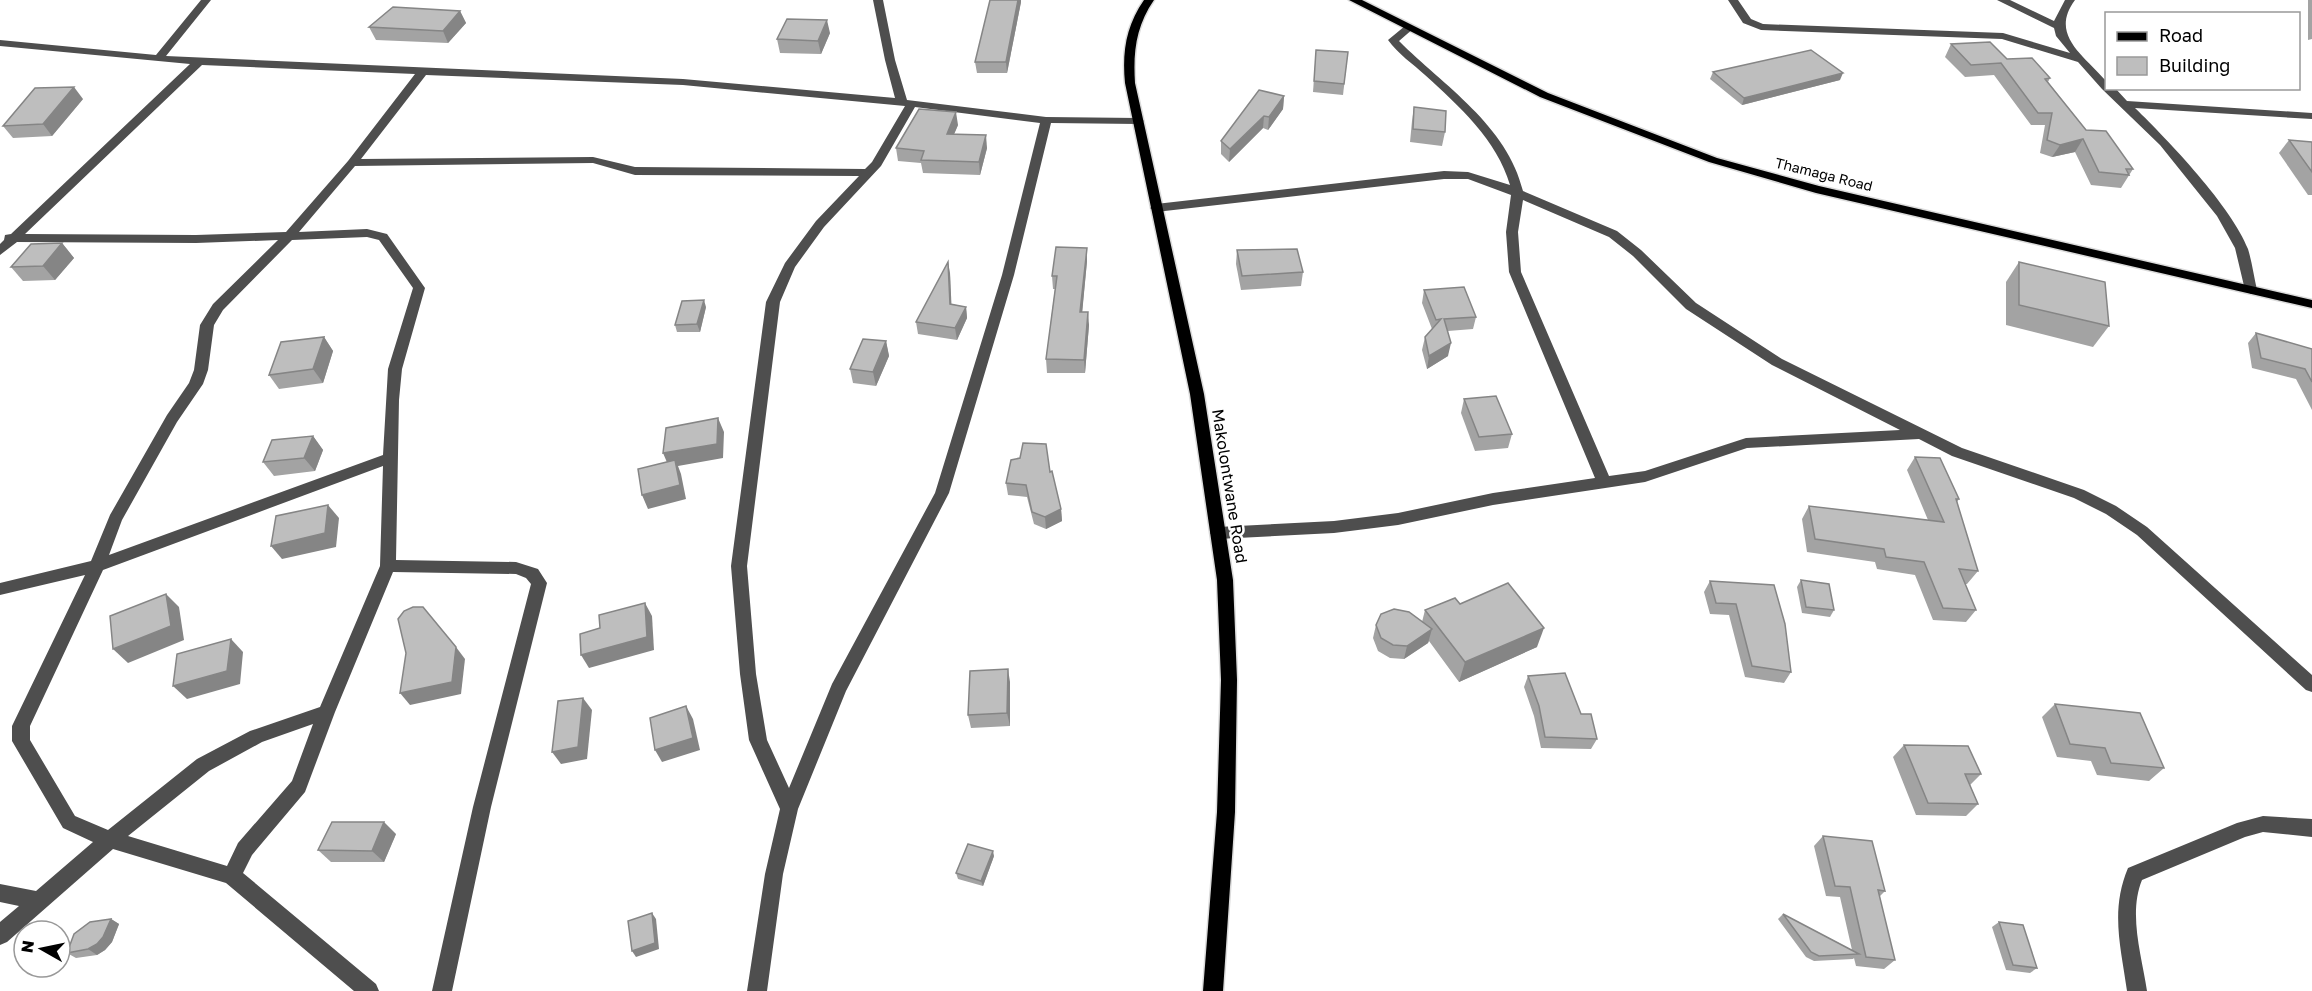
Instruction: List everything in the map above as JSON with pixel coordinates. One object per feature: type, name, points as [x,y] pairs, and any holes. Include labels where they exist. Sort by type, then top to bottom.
[{"type":"main road","name":"Makolontwane Road","points":[[1149,0],[1139,13],[1130,32],[1127,52],[1130,83],[1197,394],[1226,580],[1229,680],[1226,812],[1213,991]]},
{"type":"main road","name":"Thamaga Road","points":[[1354,0],[1544,94],[1713,160],[1816,189],[2312,304]]},
{"type":"street","points":[[159,58],[206,0]]},
{"type":"street","points":[[789,809],[758,740],[748,674],[739,566],[762,368],[773,302],[789,266],[820,224],[870,173],[907,103],[890,60],[878,0]]},
{"type":"street","points":[[1733,0],[1747,21],[1761,27],[2003,36],[2079,59]]},
{"type":"street","points":[[2002,0],[2058,26]]},
{"type":"street","points":[[2070,0],[2062,9],[2058,26],[2061,36],[2105,86]]},
{"type":"street","points":[[1409,28],[1395,36],[1393,40],[1477,120],[1515,177],[1518,194],[1512,249],[1515,272],[1604,482]]},
{"type":"street","points":[[0,43],[199,62],[683,82],[907,103],[1046,120],[1138,121]]},
{"type":"street","points":[[0,250],[199,62]]},
{"type":"street","points":[[369,991],[231,876],[90,833],[69,822],[21,741],[21,726],[97,566],[115,519],[172,418],[196,384],[201,370],[207,325],[218,307],[289,236],[352,163],[423,71]]},
{"type":"street","points":[[2109,90],[2164,143],[2222,216],[2241,248],[2251,290]]},
{"type":"street","points":[[2124,104],[2312,116]]},
{"type":"street","points":[[756,991],[774,874],[789,809],[838,689],[942,493],[1008,275],[1046,120]]},
{"type":"street","points":[[352,163],[593,160],[634,171],[870,173]]},
{"type":"street","points":[[1156,208],[1444,175],[1482,178],[1612,234],[1631,247],[1691,306],[1777,362],[1957,452],[2079,494],[2111,510],[2142,531],[2312,685]]},
{"type":"street","points":[[0,238],[196,239],[367,233],[383,237],[419,288],[395,369],[390,458],[388,566],[326,712],[299,786],[245,849],[231,876]]},
{"type":"street","points":[[1218,533],[1334,527],[1398,519],[1493,499],[1645,476],[1746,443],[1921,434]]},
{"type":"street","points":[[0,589],[97,566],[390,458]]},
{"type":"street","points":[[388,566],[516,568],[532,573],[539,583],[482,807],[442,991]]},
{"type":"street","points":[[0,935],[110,839],[203,765],[256,736],[326,712]]},
{"type":"street","points":[[2138,991],[2126,904],[2128,886],[2135,874],[2244,829],[2263,824],[2312,828]]},
{"type":"street","points":[[0,893],[40,901]]},
{"type":"building","points":[[990,0],[1018,0],[1006,62],[975,62]]},
{"type":"building","points":[[393,7],[460,11],[443,31],[369,27]]},
{"type":"building","points":[[787,19],[827,20],[818,41],[777,39]]},
{"type":"building","points":[[1990,42],[2007,59],[2032,58],[2050,78],[2045,79],[2086,130],[2106,131],[2133,169],[2126,169],[2129,175],[2099,172],[2083,139],[2060,145],[2047,140],[2052,113],[2038,113],[2001,63],[1971,65],[1951,44]]},
{"type":"building","points":[[1316,50],[1348,52],[1344,84],[1314,81]]},
{"type":"building","points":[[1811,50],[1843,73],[1744,98],[1713,72]]},
{"type":"building","points":[[74,87],[43,124],[3,126],[35,88]]},
{"type":"building","points":[[1259,90],[1284,96],[1269,117],[1264,116],[1230,149],[1221,141]]},
{"type":"building","points":[[1414,107],[1446,111],[1445,132],[1413,129]]},
{"type":"building","points":[[919,109],[956,112],[947,134],[986,135],[979,162],[921,160],[924,151],[896,148]]},
{"type":"building","points":[[2289,140],[2312,142],[2312,172]]},
{"type":"building","points":[[62,243],[43,266],[11,267],[31,244]]},
{"type":"building","points":[[1056,247],[1087,248],[1080,312],[1088,312],[1084,360],[1046,359],[1057,276],[1052,276]]},
{"type":"building","points":[[1297,249],[1303,272],[1242,276],[1237,250]]},
{"type":"building","points":[[948,262],[950,304],[966,307],[955,328],[916,322]]},
{"type":"building","points":[[2019,262],[2105,282],[2109,326],[2019,305]]},
{"type":"building","points":[[1464,287],[1476,317],[1444,319],[1451,343],[1429,356],[1425,337],[1441,319],[1436,320],[1424,290]]},
{"type":"building","points":[[704,300],[697,324],[675,325],[682,301]]},
{"type":"building","points":[[2256,333],[2312,349],[2312,382],[2305,369],[2261,358]]},
{"type":"building","points":[[324,337],[313,369],[269,375],[281,342]]},
{"type":"building","points":[[863,339],[886,341],[873,372],[850,369]]},
{"type":"building","points":[[1496,396],[1512,434],[1479,437],[1464,399]]},
{"type":"building","points":[[718,418],[717,444],[663,453],[666,428]]},
{"type":"building","points":[[313,436],[304,458],[263,462],[272,440]]},
{"type":"building","points":[[1023,443],[1046,444],[1050,472],[1052,471],[1061,509],[1045,517],[1032,512],[1026,485],[1006,483],[1011,460],[1020,458]]},
{"type":"building","points":[[1915,457],[1940,458],[1959,499],[1956,499],[1978,571],[1959,569],[1976,610],[1943,608],[1924,562],[1886,557],[1884,549],[1815,539],[1809,506],[1944,522]]},
{"type":"building","points":[[675,460],[680,485],[642,495],[638,469]]},
{"type":"building","points":[[328,505],[325,533],[271,546],[276,516]]},
{"type":"building","points":[[1801,580],[1829,584],[1834,610],[1806,607]]},
{"type":"building","points":[[1710,581],[1774,585],[1785,624],[1791,672],[1752,666],[1736,604],[1716,603]]},
{"type":"building","points":[[1508,583],[1544,628],[1465,662],[1425,610],[1455,598],[1460,604]]},
{"type":"building","points":[[166,594],[171,626],[113,649],[110,616]]},
{"type":"building","points":[[645,603],[647,637],[581,655],[580,634],[600,628],[599,615]]},
{"type":"building","points":[[413,607],[423,607],[456,647],[452,682],[400,693],[406,653],[398,619],[404,611]]},
{"type":"building","points":[[1394,609],[1409,612],[1432,629],[1407,646],[1393,645],[1381,638],[1376,625],[1381,614]]},
{"type":"building","points":[[231,639],[227,671],[173,686],[177,654]]},
{"type":"building","points":[[1008,669],[1007,713],[968,715],[970,671]]},
{"type":"building","points":[[1565,673],[1581,714],[1591,714],[1597,739],[1545,737],[1539,706],[1528,676]]},
{"type":"building","points":[[583,698],[578,747],[552,752],[558,701]]},
{"type":"building","points":[[2055,704],[2140,713],[2164,768],[2111,763],[2105,748],[2070,744]]},
{"type":"building","points":[[686,706],[693,738],[655,750],[650,718]]},
{"type":"building","points":[[1904,745],[1968,746],[1981,774],[1965,774],[1978,804],[1928,803]]},
{"type":"building","points":[[332,822],[384,822],[372,851],[318,850]]},
{"type":"building","points":[[1823,836],[1872,841],[1885,891],[1878,890],[1895,960],[1866,957],[1850,887],[1835,886]]},
{"type":"building","points":[[968,844],[993,851],[981,881],[956,873]]},
{"type":"building","points":[[652,913],[655,943],[632,951],[628,921]]},
{"type":"building","points":[[1783,914],[1859,954],[1819,956],[1811,952]]},
{"type":"building","points":[[111,919],[103,937],[97,944],[88,949],[72,952],[74,934],[90,922]]},
{"type":"building","points":[[1999,922],[2023,925],[2037,968],[2013,965]]}]
